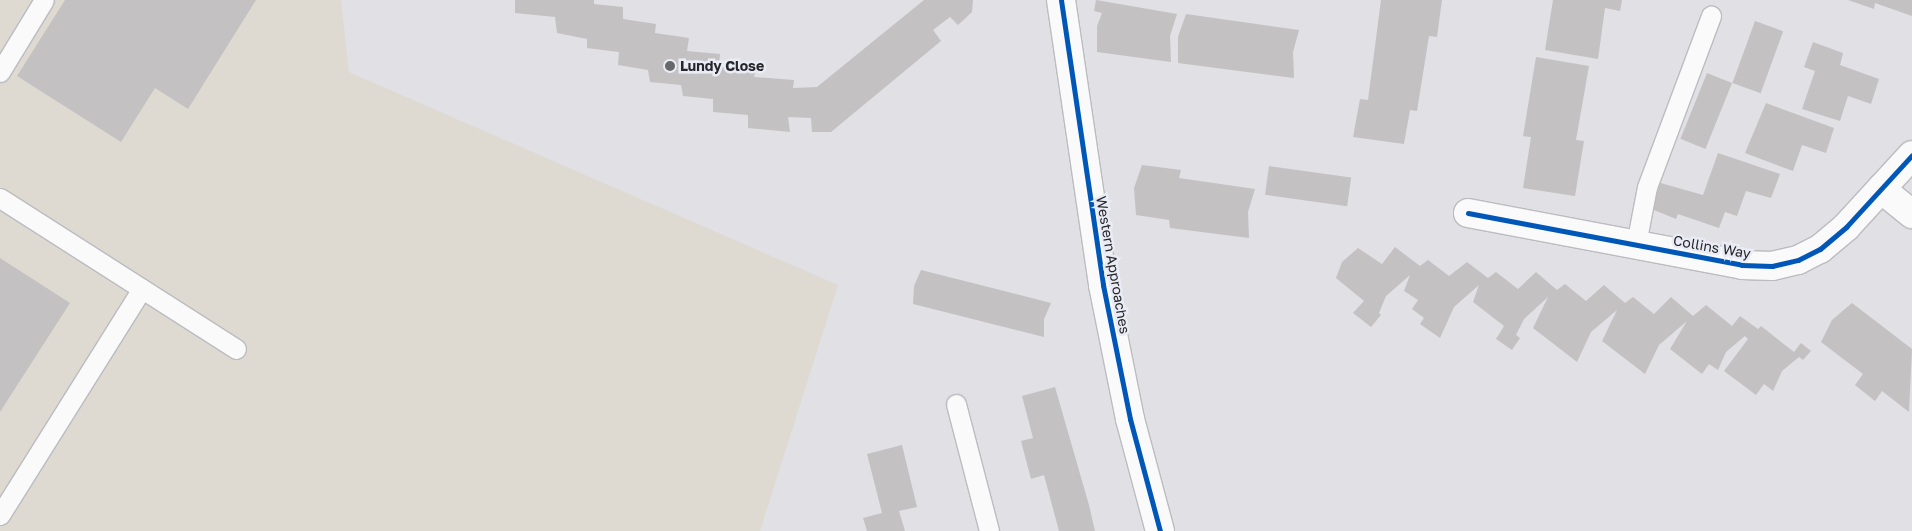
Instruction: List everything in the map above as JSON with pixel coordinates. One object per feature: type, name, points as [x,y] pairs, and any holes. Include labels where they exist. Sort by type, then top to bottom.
[{"type":"street","name":"Western Approaches","points":[[1061,0],[1103,285],[1130,419],[1160,531]]},
{"type":"street","name":"Collins Way","points":[[1468,213],[1742,265],[1772,266],[1798,260],[1820,249],[1847,226],[1912,155]]},
{"type":"street","points":[[1881,189],[1912,214]]},
{"type":"lane","points":[[0,72],[7,45],[44,0]]},
{"type":"lane","points":[[1636,244],[1647,187],[1711,16]]},
{"type":"lane","points":[[0,198],[236,350]]},
{"type":"lane","points":[[0,515],[142,289]]},
{"type":"lane","points":[[956,404],[989,531]]},
{"type":"shaded area","points":[[0,0],[341,0],[349,72],[838,285],[760,531],[0,531]]},
{"type":"building","points":[[65,0],[256,0],[188,109],[155,88],[121,142],[17,76]]},
{"type":"building","name":"Lundy Close","points":[[515,0],[594,0],[594,4],[623,7],[623,19],[656,24],[655,33],[689,38],[687,51],[720,54],[719,66],[755,73],[754,77],[794,80],[793,88],[817,87],[924,0],[973,0],[972,12],[958,25],[950,17],[933,30],[941,41],[831,132],[812,132],[811,118],[788,117],[790,132],[748,128],[748,115],[713,112],[713,99],[683,96],[681,85],[650,82],[648,70],[618,65],[619,52],[587,48],[587,39],[557,33],[555,17],[515,13]]},
{"type":"building","points":[[1096,0],[1177,14],[1170,36],[1171,62],[1097,52],[1097,26],[1102,13],[1094,11]]},
{"type":"building","points":[[1381,0],[1442,0],[1437,37],[1429,36],[1417,111],[1410,110],[1404,144],[1353,137],[1360,99],[1368,100]]},
{"type":"building","points":[[1553,0],[1622,0],[1620,11],[1605,8],[1598,59],[1545,50]]},
{"type":"building","points":[[1848,0],[1912,0],[1912,16],[1875,3],[1874,9]]},
{"type":"building","points":[[1186,14],[1299,30],[1293,52],[1294,78],[1178,63],[1178,37]]},
{"type":"building","points":[[1755,21],[1783,31],[1761,93],[1732,83]]},
{"type":"building","points":[[1813,42],[1843,53],[1840,65],[1879,79],[1871,104],[1848,96],[1840,121],[1802,109],[1815,71],[1804,67]]},
{"type":"building","points":[[1536,57],[1589,66],[1576,140],[1584,141],[1575,196],[1523,188],[1531,137],[1523,136]]},
{"type":"building","points":[[1707,73],[1732,83],[1705,149],[1680,139]]},
{"type":"building","points":[[1766,103],[1834,128],[1826,153],[1802,145],[1793,171],[1745,153]]},
{"type":"building","points":[[1718,153],[1780,174],[1771,198],[1746,191],[1737,216],[1725,212],[1719,228],[1678,214],[1676,219],[1649,208],[1657,182],[1703,195]]},
{"type":"building","points":[[1142,165],[1181,170],[1179,178],[1255,189],[1248,212],[1249,238],[1170,228],[1169,220],[1136,215],[1134,188]]},
{"type":"building","points":[[1269,166],[1351,178],[1347,206],[1265,195]]},
{"type":"building","points":[[1395,247],[1420,266],[1428,260],[1449,276],[1467,262],[1488,278],[1496,272],[1518,289],[1536,272],[1557,290],[1565,284],[1586,301],[1604,285],[1625,303],[1633,297],[1654,314],[1671,297],[1693,316],[1706,305],[1732,326],[1740,316],[1758,329],[1761,326],[1794,352],[1801,343],[1811,351],[1803,360],[1799,357],[1782,371],[1773,391],[1764,384],[1756,395],[1724,371],[1748,339],[1745,336],[1726,352],[1718,370],[1709,364],[1702,374],[1670,349],[1687,321],[1659,345],[1645,374],[1602,341],[1617,310],[1591,332],[1577,362],[1533,328],[1548,297],[1524,319],[1516,335],[1520,338],[1512,350],[1496,339],[1504,326],[1473,302],[1479,285],[1454,307],[1440,338],[1420,324],[1424,318],[1412,309],[1418,300],[1404,291],[1410,275],[1386,296],[1379,313],[1381,315],[1371,327],[1353,313],[1364,301],[1336,278],[1342,262],[1358,248],[1382,264]]},
{"type":"building","points":[[0,258],[70,303],[0,412]]},
{"type":"building","points":[[921,270],[1051,303],[1044,319],[1044,337],[913,304],[914,286]]},
{"type":"building","points":[[1852,303],[1912,349],[1909,412],[1882,391],[1875,401],[1855,385],[1863,374],[1821,342],[1832,320]]},
{"type":"building","points":[[1055,387],[1095,531],[1059,531],[1044,475],[1031,479],[1021,441],[1033,438],[1022,396]]},
{"type":"building","points":[[902,445],[917,507],[899,511],[905,531],[867,531],[863,518],[882,513],[867,454]]},
{"type":"cycle path","points":[[1061,0],[1103,285],[1130,419],[1160,531]]},
{"type":"cycle path","points":[[1468,213],[1742,265],[1772,266],[1798,260],[1820,249],[1847,226],[1912,155]]},
{"type":"place","name":"Lundy Close","points":[[670,66]]}]
